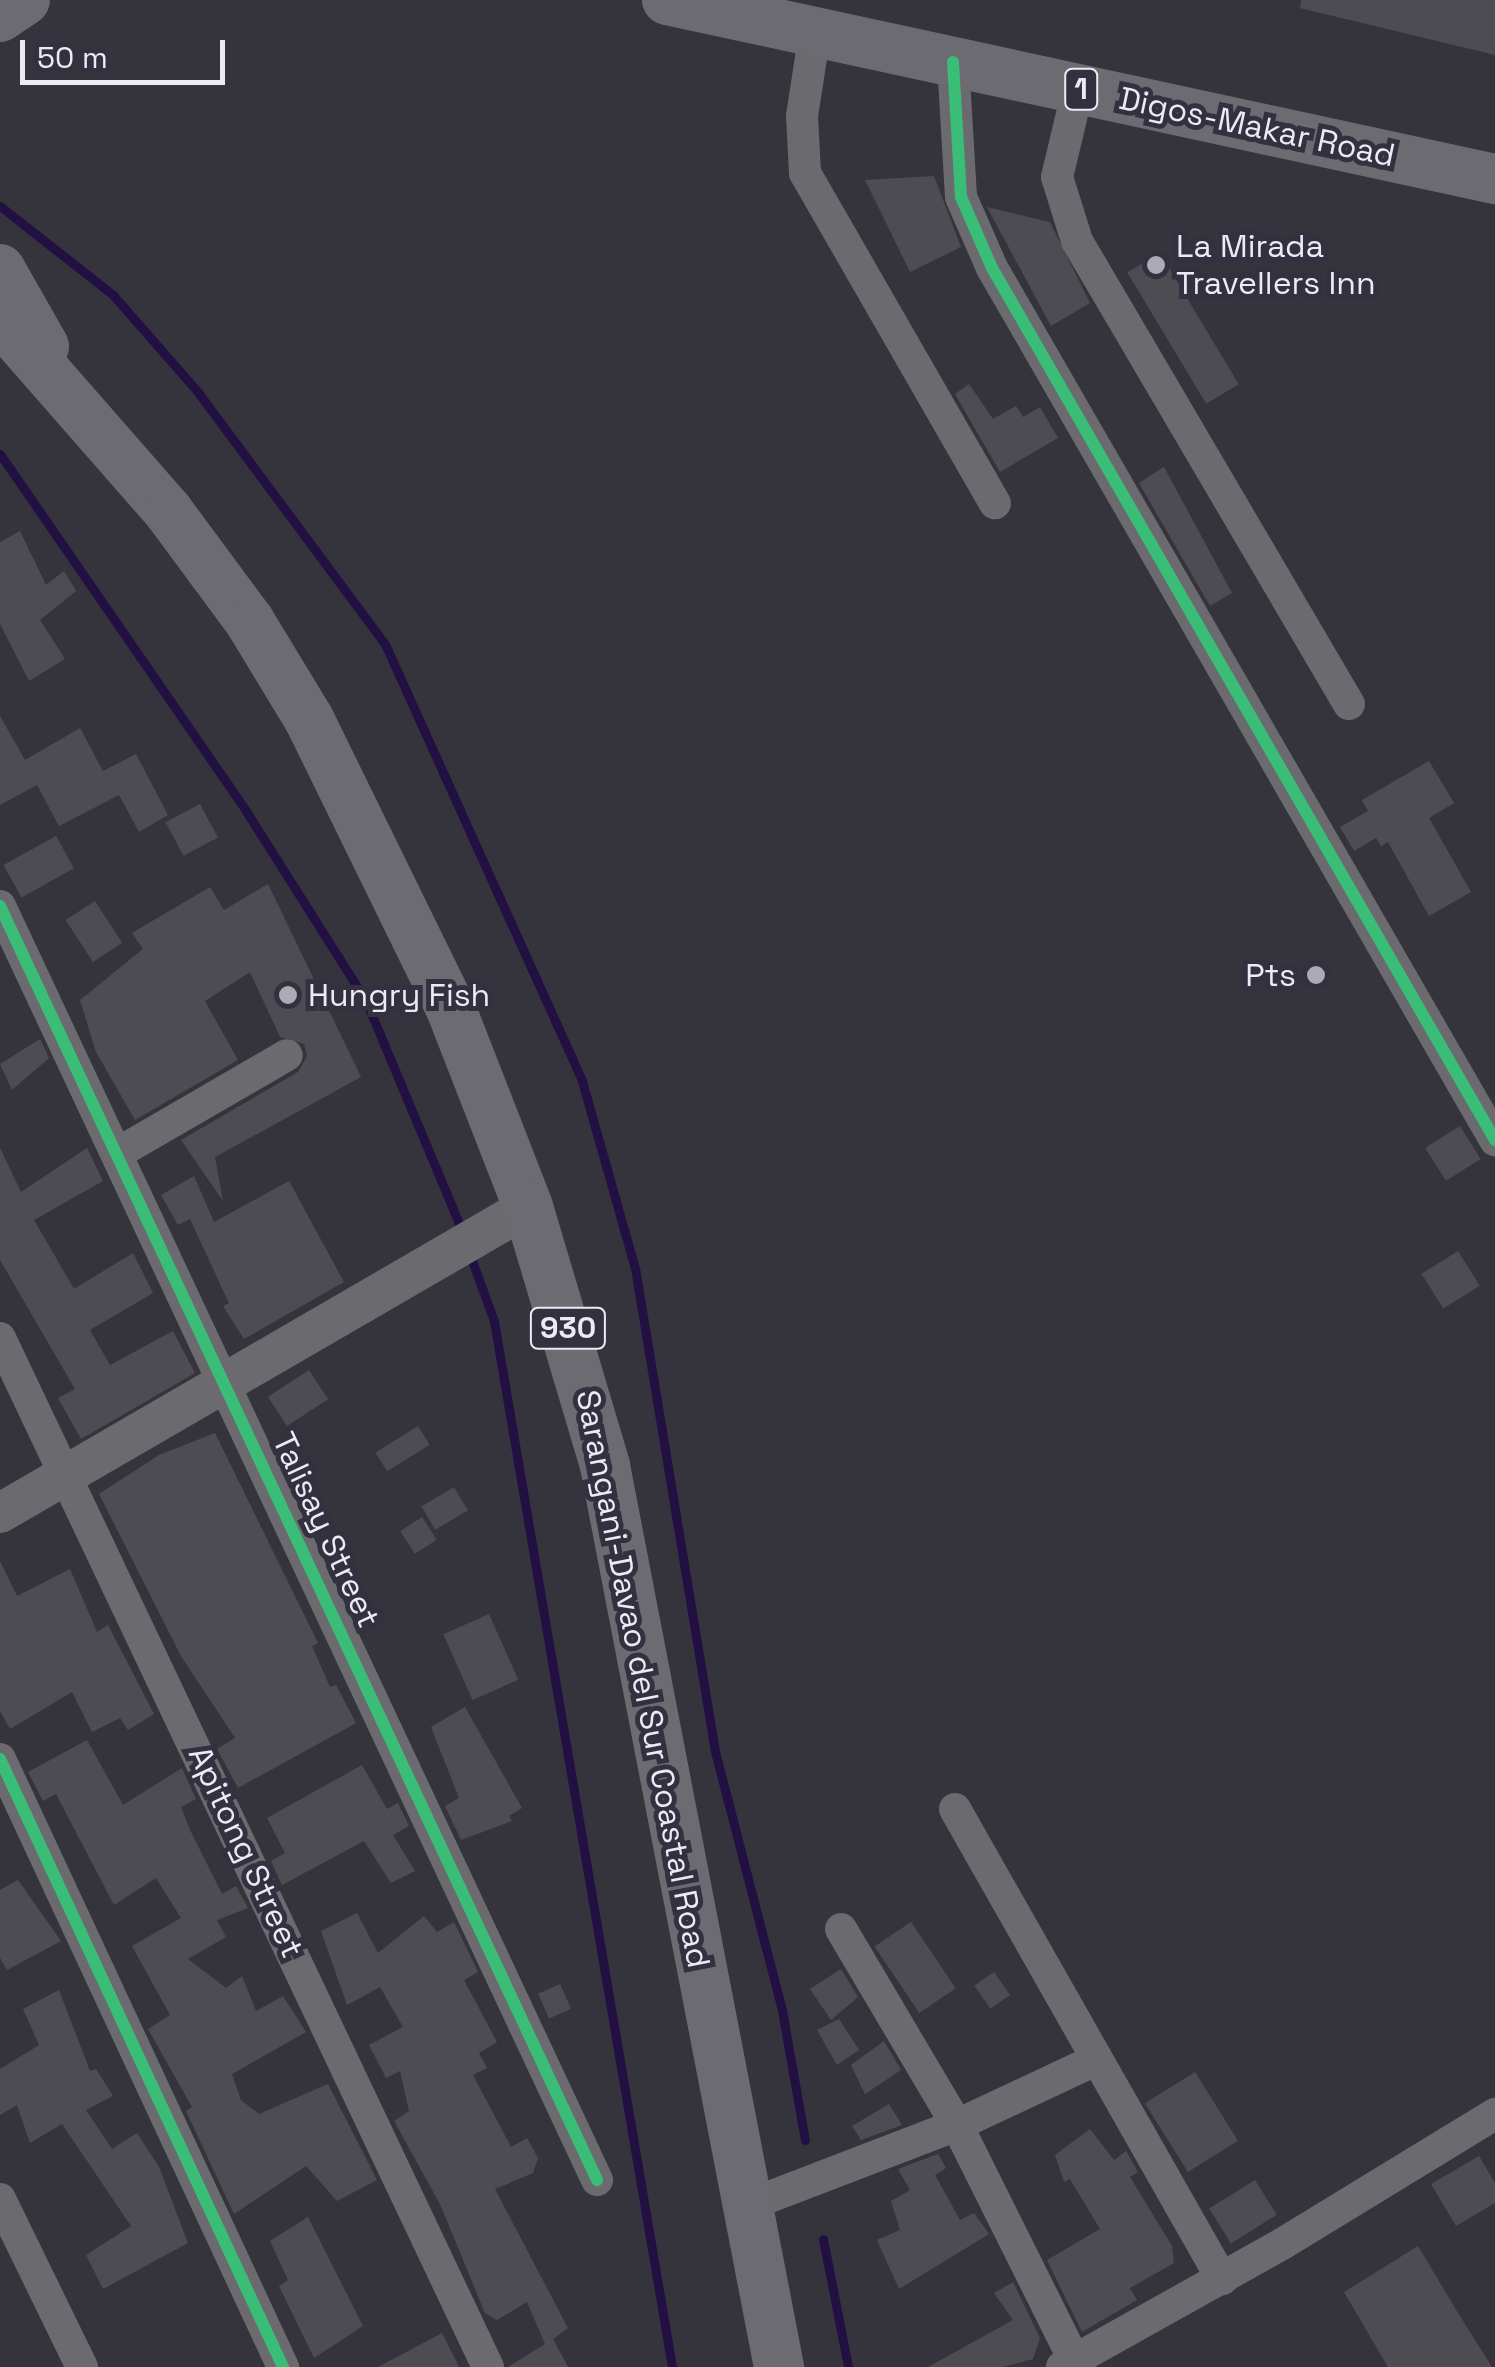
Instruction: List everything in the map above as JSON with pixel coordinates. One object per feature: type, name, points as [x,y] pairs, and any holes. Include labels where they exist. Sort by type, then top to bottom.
[{"type":"main road","points":[[0,17],[24,0]]},
{"type":"main road","name":"Digos-Makar Road","points":[[667,0],[1495,179]]},
{"type":"main road","name":"Sarangani-Davao del Sur Coastal Road","points":[[0,269],[73,398]]},
{"type":"main road","name":"Sarangani-Davao del Sur Coastal Road","points":[[0,319],[73,398],[250,622],[309,719],[451,1009],[528,1207],[605,1466],[779,2367]]},
{"type":"street","points":[[815,32],[802,116],[805,173],[995,503]]},
{"type":"street","points":[[953,62],[961,196],[992,268],[1495,1140]]},
{"type":"street","points":[[1078,89],[1058,177],[1077,240],[1349,704]]},
{"type":"street","name":"Talisay Street","points":[[0,906],[228,1384],[596,2180]]},
{"type":"street","points":[[118,1153],[288,1055]]},
{"type":"street","points":[[0,1513],[528,1207]]},
{"type":"street","name":"Apitong Street","points":[[0,1338],[68,1474],[488,2367]]},
{"type":"street","points":[[0,1759],[283,2367]]},
{"type":"street","points":[[955,1809],[1222,2279]]},
{"type":"street","points":[[841,1929],[958,2125],[1068,2363],[1222,2279],[1495,2114]]},
{"type":"street","points":[[746,2206],[958,2125],[1096,2060]]},
{"type":"street","points":[[0,2199],[82,2367]]},
{"type":"building","points":[[1301,0],[1495,0],[1495,55],[1300,8]]},
{"type":"building","points":[[934,176],[961,247],[910,272],[865,180]]},
{"type":"building","points":[[987,207],[1050,222],[1090,303],[1051,326]]},
{"type":"building","points":[[1160,253],[1239,384],[1206,404],[1127,273]]},
{"type":"building","points":[[969,384],[993,419],[1016,406],[1023,417],[1040,407],[1058,438],[1000,472],[955,394]]},
{"type":"building","points":[[1164,467],[1232,593],[1210,606],[1139,483]]},
{"type":"building","points":[[20,531],[46,585],[64,571],[76,591],[40,620],[65,659],[29,681],[0,624],[0,542]]},
{"type":"building","points":[[0,716],[25,760],[80,728],[103,771],[136,754],[168,815],[139,832],[119,795],[59,826],[37,785],[0,805]]},
{"type":"building","points":[[1429,761],[1454,803],[1429,818],[1471,892],[1429,916],[1388,842],[1381,846],[1376,838],[1354,851],[1340,827],[1368,811],[1362,800]]},
{"type":"building","points":[[200,804],[218,838],[183,856],[166,822]]},
{"type":"building","points":[[56,836],[74,868],[21,897],[4,865]]},
{"type":"building","points":[[268,884],[361,1077],[215,1157],[223,1201],[181,1140],[298,1072],[307,1056],[304,1044],[280,1037],[250,972],[205,1001],[238,1060],[135,1120],[96,1052],[80,1000],[143,949],[132,933],[210,887],[224,910]]},
{"type":"building","points":[[95,901],[122,943],[93,962],[66,920]]},
{"type":"building","points":[[40,1039],[49,1058],[12,1090],[0,1064]]},
{"type":"building","points":[[1460,1126],[1481,1159],[1446,1181],[1425,1148]]},
{"type":"building","points":[[0,1148],[21,1192],[87,1148],[103,1181],[34,1220],[74,1289],[133,1253],[153,1293],[90,1330],[110,1365],[173,1331],[195,1373],[81,1439],[58,1398],[75,1389],[0,1260]]},
{"type":"building","points":[[194,1176],[214,1222],[289,1181],[344,1282],[244,1339],[223,1306],[229,1303],[190,1219],[178,1225],[161,1195]]},
{"type":"building","points":[[1458,1251],[1480,1286],[1443,1309],[1422,1274]]},
{"type":"building","points":[[309,1370],[328,1399],[287,1426],[268,1397]]},
{"type":"building","points":[[418,1426],[430,1445],[387,1471],[376,1452]]},
{"type":"building","points":[[215,1433],[318,1643],[312,1646],[330,1687],[336,1685],[356,1723],[238,1788],[217,1749],[235,1738],[181,1656],[99,1494],[159,1455]]},
{"type":"building","points":[[454,1487],[468,1510],[435,1530],[421,1507]]},
{"type":"building","points":[[422,1517],[437,1540],[415,1554],[400,1531]]},
{"type":"building","points":[[0,1561],[17,1596],[70,1569],[97,1632],[108,1625],[154,1714],[128,1730],[120,1718],[92,1732],[72,1692],[10,1729],[0,1711]]},
{"type":"building","points":[[489,1614],[518,1680],[473,1700],[443,1634]]},
{"type":"building","points":[[465,1707],[522,1808],[509,1816],[512,1821],[461,1840],[445,1806],[459,1798],[431,1727]]},
{"type":"building","points":[[87,1740],[123,1805],[182,1768],[196,1799],[181,1807],[190,1830],[222,1894],[236,1886],[248,1908],[217,1920],[226,1937],[188,1959],[226,1988],[242,1976],[256,2011],[283,1996],[306,2032],[232,2074],[241,2100],[259,2114],[328,2084],[377,2180],[337,2201],[306,2166],[234,2214],[186,2111],[192,2107],[148,2029],[170,2015],[132,1946],[181,1918],[156,1878],[114,1905],[56,1794],[43,1801],[28,1772]]},
{"type":"building","points":[[362,1765],[387,1809],[398,1803],[409,1826],[393,1835],[415,1871],[391,1883],[364,1841],[282,1885],[271,1861],[285,1853],[267,1818]]},
{"type":"building","points":[[18,1880],[61,1941],[7,1970],[0,1958],[0,1890]]},
{"type":"building","points":[[357,1913],[378,1953],[424,1916],[437,1932],[454,1922],[478,1972],[464,1980],[497,2042],[479,2053],[487,2068],[473,2075],[511,2147],[527,2138],[538,2158],[533,2173],[495,2189],[568,2328],[553,2339],[568,2367],[508,2367],[545,2344],[527,2302],[497,2320],[485,2313],[440,2204],[394,2121],[409,2111],[400,2071],[386,2078],[369,2045],[403,2027],[380,1987],[347,2005],[321,1931]]},
{"type":"building","points":[[911,1922],[956,1988],[919,2013],[875,1947]]},
{"type":"building","points":[[841,1969],[858,1997],[831,2020],[810,1989]]},
{"type":"building","points":[[994,1972],[1010,1995],[990,2009],[974,1986]]},
{"type":"building","points":[[560,1984],[571,2009],[549,2018],[538,1994]]},
{"type":"building","points":[[59,1990],[90,2071],[96,2069],[113,2096],[86,2110],[112,2149],[137,2133],[159,2167],[188,2243],[103,2289],[86,2255],[131,2226],[62,2124],[30,2143],[17,2105],[0,2115],[0,2069],[39,2045],[23,2009]]},
{"type":"building","points":[[839,2019],[859,2050],[837,2065],[817,2030]]},
{"type":"building","points":[[884,2041],[901,2070],[865,2094],[851,2065]]},
{"type":"building","points":[[1195,2072],[1238,2141],[1188,2172],[1145,2103]]},
{"type":"building","points":[[889,2104],[902,2125],[861,2140],[852,2126]]},
{"type":"building","points":[[1090,2129],[1114,2160],[1126,2151],[1138,2172],[1130,2177],[1172,2246],[1174,2263],[1130,2288],[1137,2300],[1082,2332],[1047,2260],[1100,2229],[1070,2179],[1064,2182],[1055,2155]]},
{"type":"building","points":[[938,2154],[946,2168],[935,2175],[960,2220],[974,2213],[989,2234],[899,2289],[877,2240],[900,2230],[891,2201],[910,2190],[898,2169]]},
{"type":"building","points":[[1479,2156],[1495,2183],[1495,2203],[1456,2226],[1431,2184]]},
{"type":"building","points":[[1255,2180],[1277,2215],[1231,2243],[1209,2209]]},
{"type":"building","points":[[308,2217],[363,2326],[314,2358],[279,2286],[288,2280],[270,2241]]},
{"type":"building","points":[[1418,2246],[1492,2367],[1388,2367],[1344,2292]]},
{"type":"building","points":[[1013,2282],[1040,2338],[1033,2359],[1003,2367],[928,2367],[1013,2320],[994,2293]]},
{"type":"building","points":[[442,2333],[459,2367],[378,2367]]},
{"type":"waterway","points":[[0,206],[113,295],[197,391],[385,644],[582,1081],[635,1268],[716,1755],[782,2010],[805,2140]]},
{"type":"waterway","points":[[0,454],[246,811],[366,1001],[462,1231]]},
{"type":"waterway","points":[[470,1255],[494,1321],[672,2367]]},
{"type":"waterway","points":[[823,2239],[848,2367]]},
{"type":"cycle path","points":[[953,62],[961,197],[992,268],[1495,1140]]},
{"type":"cycle path","points":[[0,906],[597,2180]]},
{"type":"cycle path","points":[[0,1759],[283,2367]]},
{"type":"place","name":"La Mirada Travellers Inn","points":[[1156,265]]},
{"type":"place","name":"Pts","points":[[1316,975]]},
{"type":"place","name":"Hungry Fish","points":[[288,995]]}]
